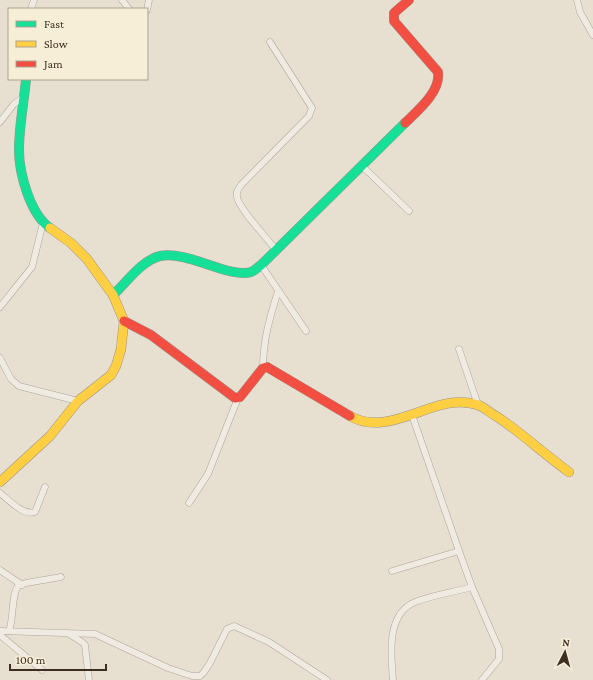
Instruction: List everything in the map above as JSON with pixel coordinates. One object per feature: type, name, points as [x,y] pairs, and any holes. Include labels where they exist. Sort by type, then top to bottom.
[{"type":"street","points":[[122,0],[128,8]]},
{"type":"street","points":[[113,295],[146,264],[161,255],[178,256],[245,272],[251,272],[261,265],[418,110],[435,89],[439,78],[438,72],[394,21],[394,12],[408,0]]},
{"type":"street","points":[[577,0],[580,12],[593,35]]},
{"type":"street","points":[[270,42],[312,108],[309,116],[241,186],[237,193],[237,198],[244,209],[276,250]]},
{"type":"street","points":[[0,482],[50,436],[78,401],[98,387],[111,375],[118,357],[124,321],[122,313],[113,295],[80,251],[43,223],[31,204],[21,167],[19,150],[26,80]]},
{"type":"street","points":[[0,122],[14,104],[24,97]]},
{"type":"street","points":[[362,166],[409,211]]},
{"type":"street","points":[[0,306],[32,267],[43,223]]},
{"type":"street","points":[[261,265],[306,331]]},
{"type":"street","points":[[190,503],[208,474],[238,398],[264,368],[263,348],[266,331],[278,291]]},
{"type":"street","points":[[124,321],[151,335],[229,395],[238,398]]},
{"type":"street","points":[[459,350],[478,405]]},
{"type":"street","points":[[0,358],[12,380],[19,386],[78,401]]},
{"type":"street","points":[[264,368],[270,368],[355,419],[365,422],[388,420],[464,402],[478,405],[519,431],[552,460],[569,472]]},
{"type":"street","points":[[412,415],[472,587],[493,632],[500,653],[499,659],[483,680]]},
{"type":"street","points":[[0,494],[25,512],[32,513],[35,512],[45,487]]},
{"type":"street","points":[[392,571],[459,551]]},
{"type":"street","points":[[0,570],[22,585]]},
{"type":"street","points":[[9,631],[13,621],[14,594],[18,586],[61,578]]},
{"type":"street","points":[[393,680],[393,631],[399,617],[414,603],[472,587]]},
{"type":"street","points":[[0,631],[69,634],[87,632],[95,634],[168,668],[200,678],[210,664],[227,629],[234,626],[269,642],[327,680]]},
{"type":"street","points":[[69,634],[85,645],[89,680]]},
{"type":"street","points":[[0,635],[42,670]]},
{"type":"traffic: fast","points":[[26,80],[19,141],[21,170],[31,203],[43,222],[50,228]]},
{"type":"traffic: fast","points":[[113,295],[147,262],[160,256],[171,255],[183,257],[232,272],[242,273],[253,271],[261,265],[405,123]]},
{"type":"traffic: slow","points":[[0,482],[50,436],[78,401],[111,375],[116,366],[121,349],[124,321],[113,295],[87,259],[71,243],[50,228]]},
{"type":"traffic: slow","points":[[350,416],[366,422],[381,422],[397,419],[446,404],[462,402],[478,405],[524,436],[569,472]]},
{"type":"traffic: jam","points":[[405,123],[422,107],[432,94],[438,79],[438,72],[394,21],[394,13],[409,0]]},
{"type":"traffic: jam","points":[[124,321],[151,335],[235,398],[240,397],[263,368],[267,367],[350,416]]}]
